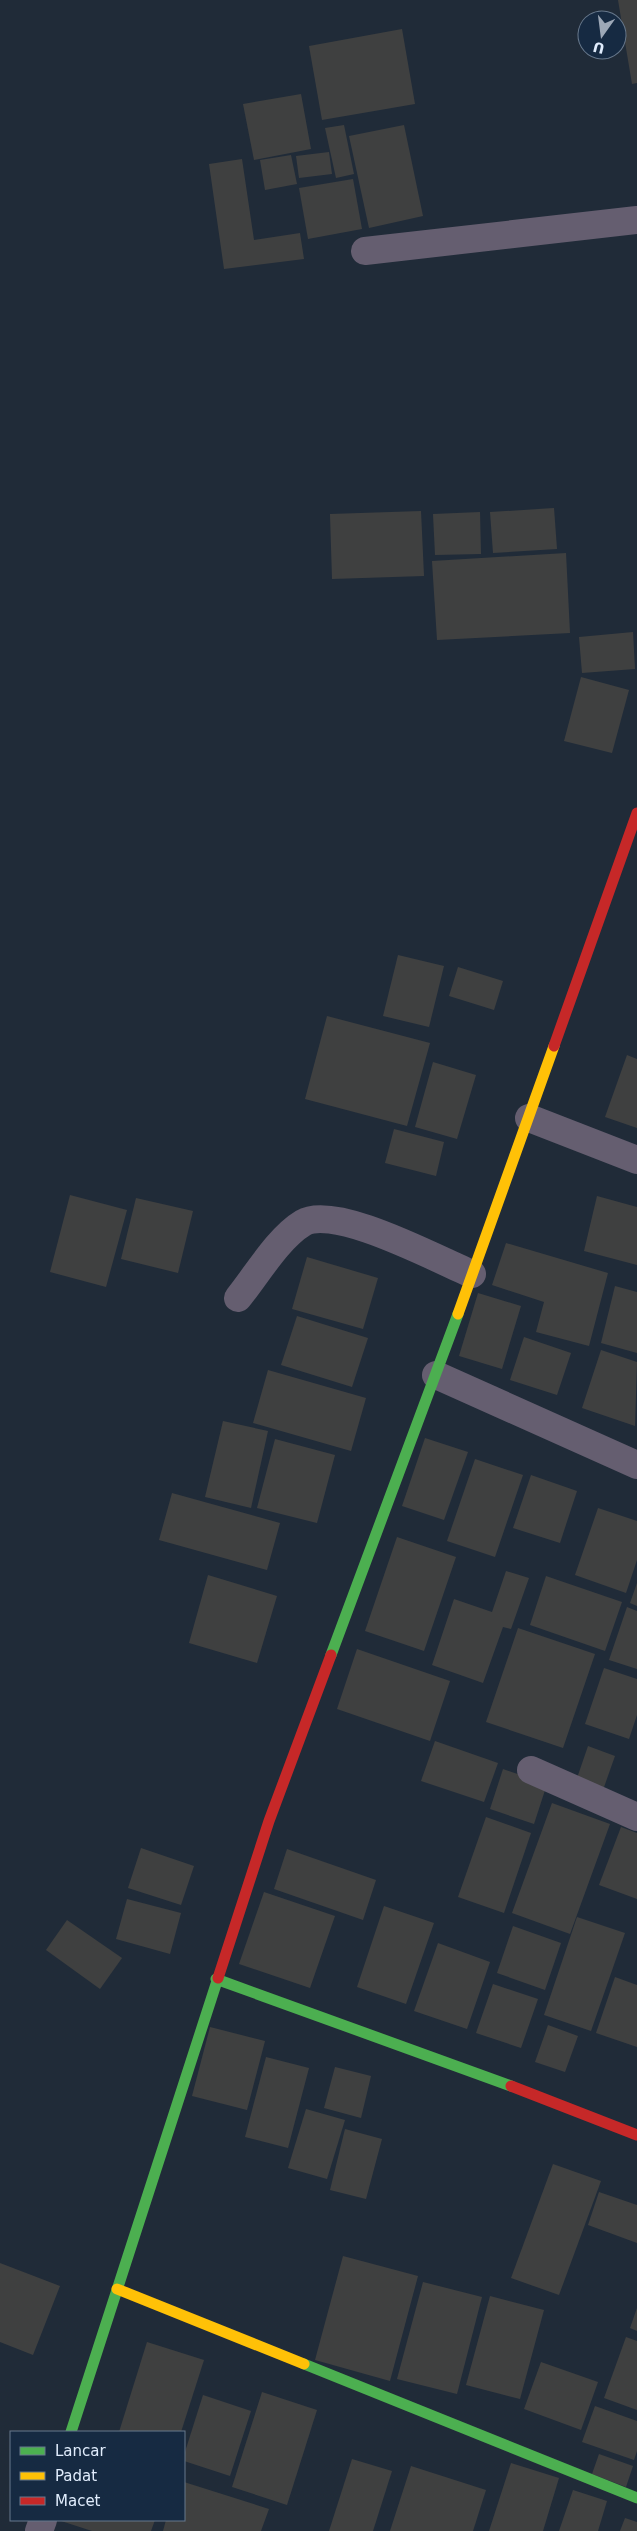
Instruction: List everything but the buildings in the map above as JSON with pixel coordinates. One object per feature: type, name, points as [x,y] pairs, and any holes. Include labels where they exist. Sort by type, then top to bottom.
[{"type":"street","points":[[365,251],[637,220]]},
{"type":"street","points":[[71,2431],[216,1979],[269,1822],[436,1375],[637,813]]},
{"type":"street","points":[[529,1118],[637,1160]]},
{"type":"street","points":[[238,1298],[287,1237],[304,1223],[318,1218],[358,1225],[472,1274]]},
{"type":"street","points":[[436,1375],[637,1465]]},
{"type":"street","points":[[531,1770],[637,1817]]},
{"type":"street","points":[[216,1979],[532,2094],[637,2135]]},
{"type":"street","points":[[117,2289],[637,2498]]},
{"type":"traffic: fast","points":[[331,1655],[458,1314]]},
{"type":"traffic: fast","points":[[71,2431],[218,1978]]},
{"type":"traffic: fast","points":[[216,1979],[511,2086]]},
{"type":"traffic: fast","points":[[304,2364],[637,2498]]},
{"type":"traffic: slow","points":[[458,1314],[554,1046]]},
{"type":"traffic: slow","points":[[117,2289],[304,2364]]},
{"type":"traffic: jam","points":[[554,1046],[637,813]]},
{"type":"traffic: jam","points":[[218,1978],[269,1821],[331,1655]]},
{"type":"traffic: jam","points":[[511,2086],[637,2135]]}]
